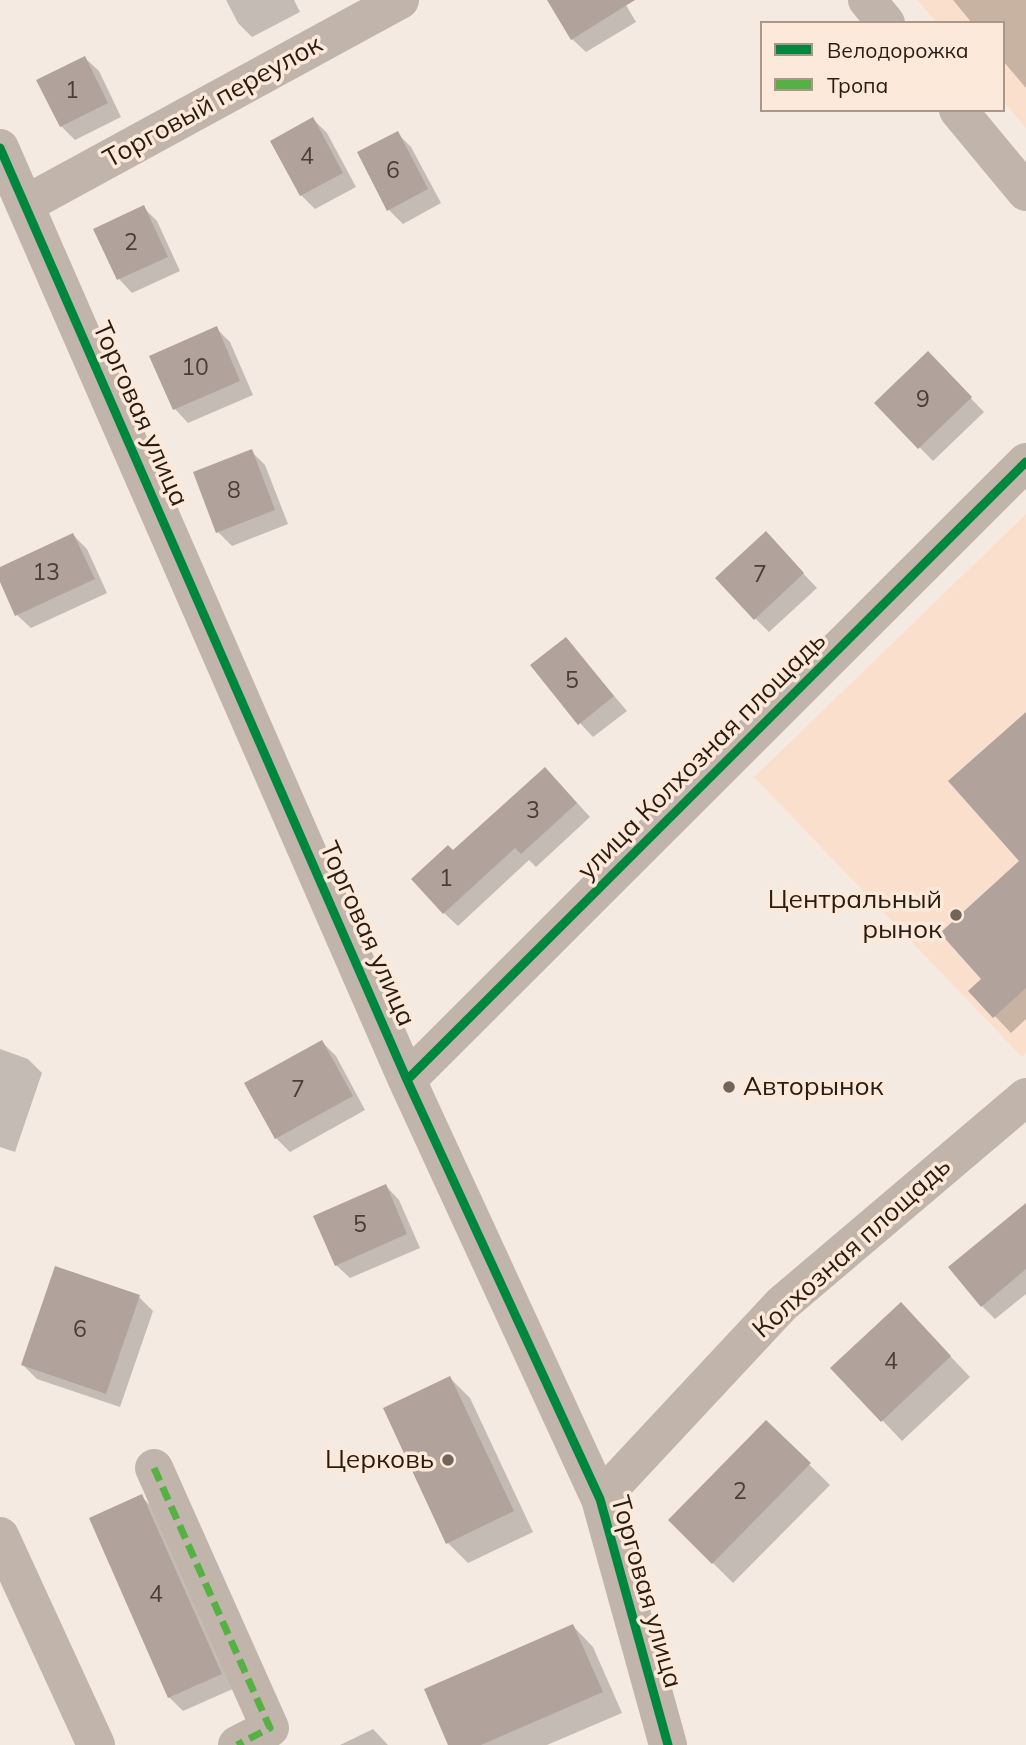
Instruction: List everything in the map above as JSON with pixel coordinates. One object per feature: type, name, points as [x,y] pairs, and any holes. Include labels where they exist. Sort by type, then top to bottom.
[{"type":"street","name":"Торговый переулок","points":[[26,205],[400,0]]},
{"type":"street","points":[[867,0],[884,21]]},
{"type":"street","points":[[960,112],[1026,192]]},
{"type":"street","name":"Торговая улица","points":[[0,148],[407,1080],[600,1499],[668,1745]]},
{"type":"street","name":"улица Колхозная площадь","points":[[407,1080],[1026,462]]},
{"type":"street","name":"Колхозная площадь","points":[[600,1499],[782,1304],[1026,1097]]},
{"type":"street","points":[[154,1468],[270,1728],[237,1745]]},
{"type":"street","points":[[0,1536],[96,1745]]},
{"type":"shaded area","points":[[917,0],[1026,0],[1026,128],[1005,103],[1005,21],[935,21]]},
{"type":"shaded area","name":"Центральный рынок","points":[[1026,514],[1026,1053],[1022,1057],[754,777]]},
{"type":"building","points":[[547,0],[635,0],[571,40]]},
{"type":"building","points":[[85,56],[108,103],[60,127],[36,80]]},
{"type":"building","points":[[313,117],[343,173],[300,196],[270,141]]},
{"type":"building","points":[[398,131],[428,189],[387,211],[357,152]]},
{"type":"building","points":[[144,205],[168,257],[117,280],[93,229]]},
{"type":"building","points":[[217,326],[240,381],[173,410],[149,356]]},
{"type":"building","points":[[928,351],[972,397],[918,449],[874,403]]},
{"type":"building","points":[[252,449],[275,510],[216,533],[193,472]]},
{"type":"building","points":[[766,531],[804,573],[754,620],[715,578]]},
{"type":"building","points":[[73,533],[95,579],[15,616],[0,582],[0,567]]},
{"type":"building","points":[[566,637],[614,696],[578,725],[530,665]]},
{"type":"building","points":[[1026,712],[1026,988],[993,1018],[968,991],[981,979],[940,933],[1019,861],[948,781]]},
{"type":"building","points":[[545,767],[577,803],[521,854],[515,848],[443,914],[411,879],[448,845],[453,850]]},
{"type":"building","points":[[322,1040],[353,1096],[275,1139],[244,1083]]},
{"type":"building","points":[[386,1184],[407,1234],[335,1266],[313,1216]]},
{"type":"building","points":[[1026,1203],[1026,1269],[981,1307],[948,1267]]},
{"type":"building","points":[[55,1266],[140,1295],[106,1394],[21,1365]]},
{"type":"building","points":[[901,1302],[951,1356],[881,1422],[830,1368]]},
{"type":"building","name":"Церковь","points":[[450,1376],[514,1511],[446,1544],[383,1408]]},
{"type":"building","points":[[766,1420],[811,1463],[712,1564],[668,1520]]},
{"type":"building","points":[[142,1494],[222,1674],[168,1698],[89,1518]]},
{"type":"building","points":[[573,1624],[603,1692],[481,1745],[448,1745],[424,1689]]},
{"type":"marked path","points":[[154,1468],[270,1728],[237,1745]]},
{"type":"cycle path","points":[[0,148],[407,1080],[600,1499],[668,1745]]},
{"type":"cycle path","points":[[407,1080],[1026,462]]},
{"type":"place","name":"Центральный рынок","points":[[956,915]]},
{"type":"place","name":"Авторынок","points":[[729,1087]]},
{"type":"place","name":"Церковь","points":[[448,1460]]}]
